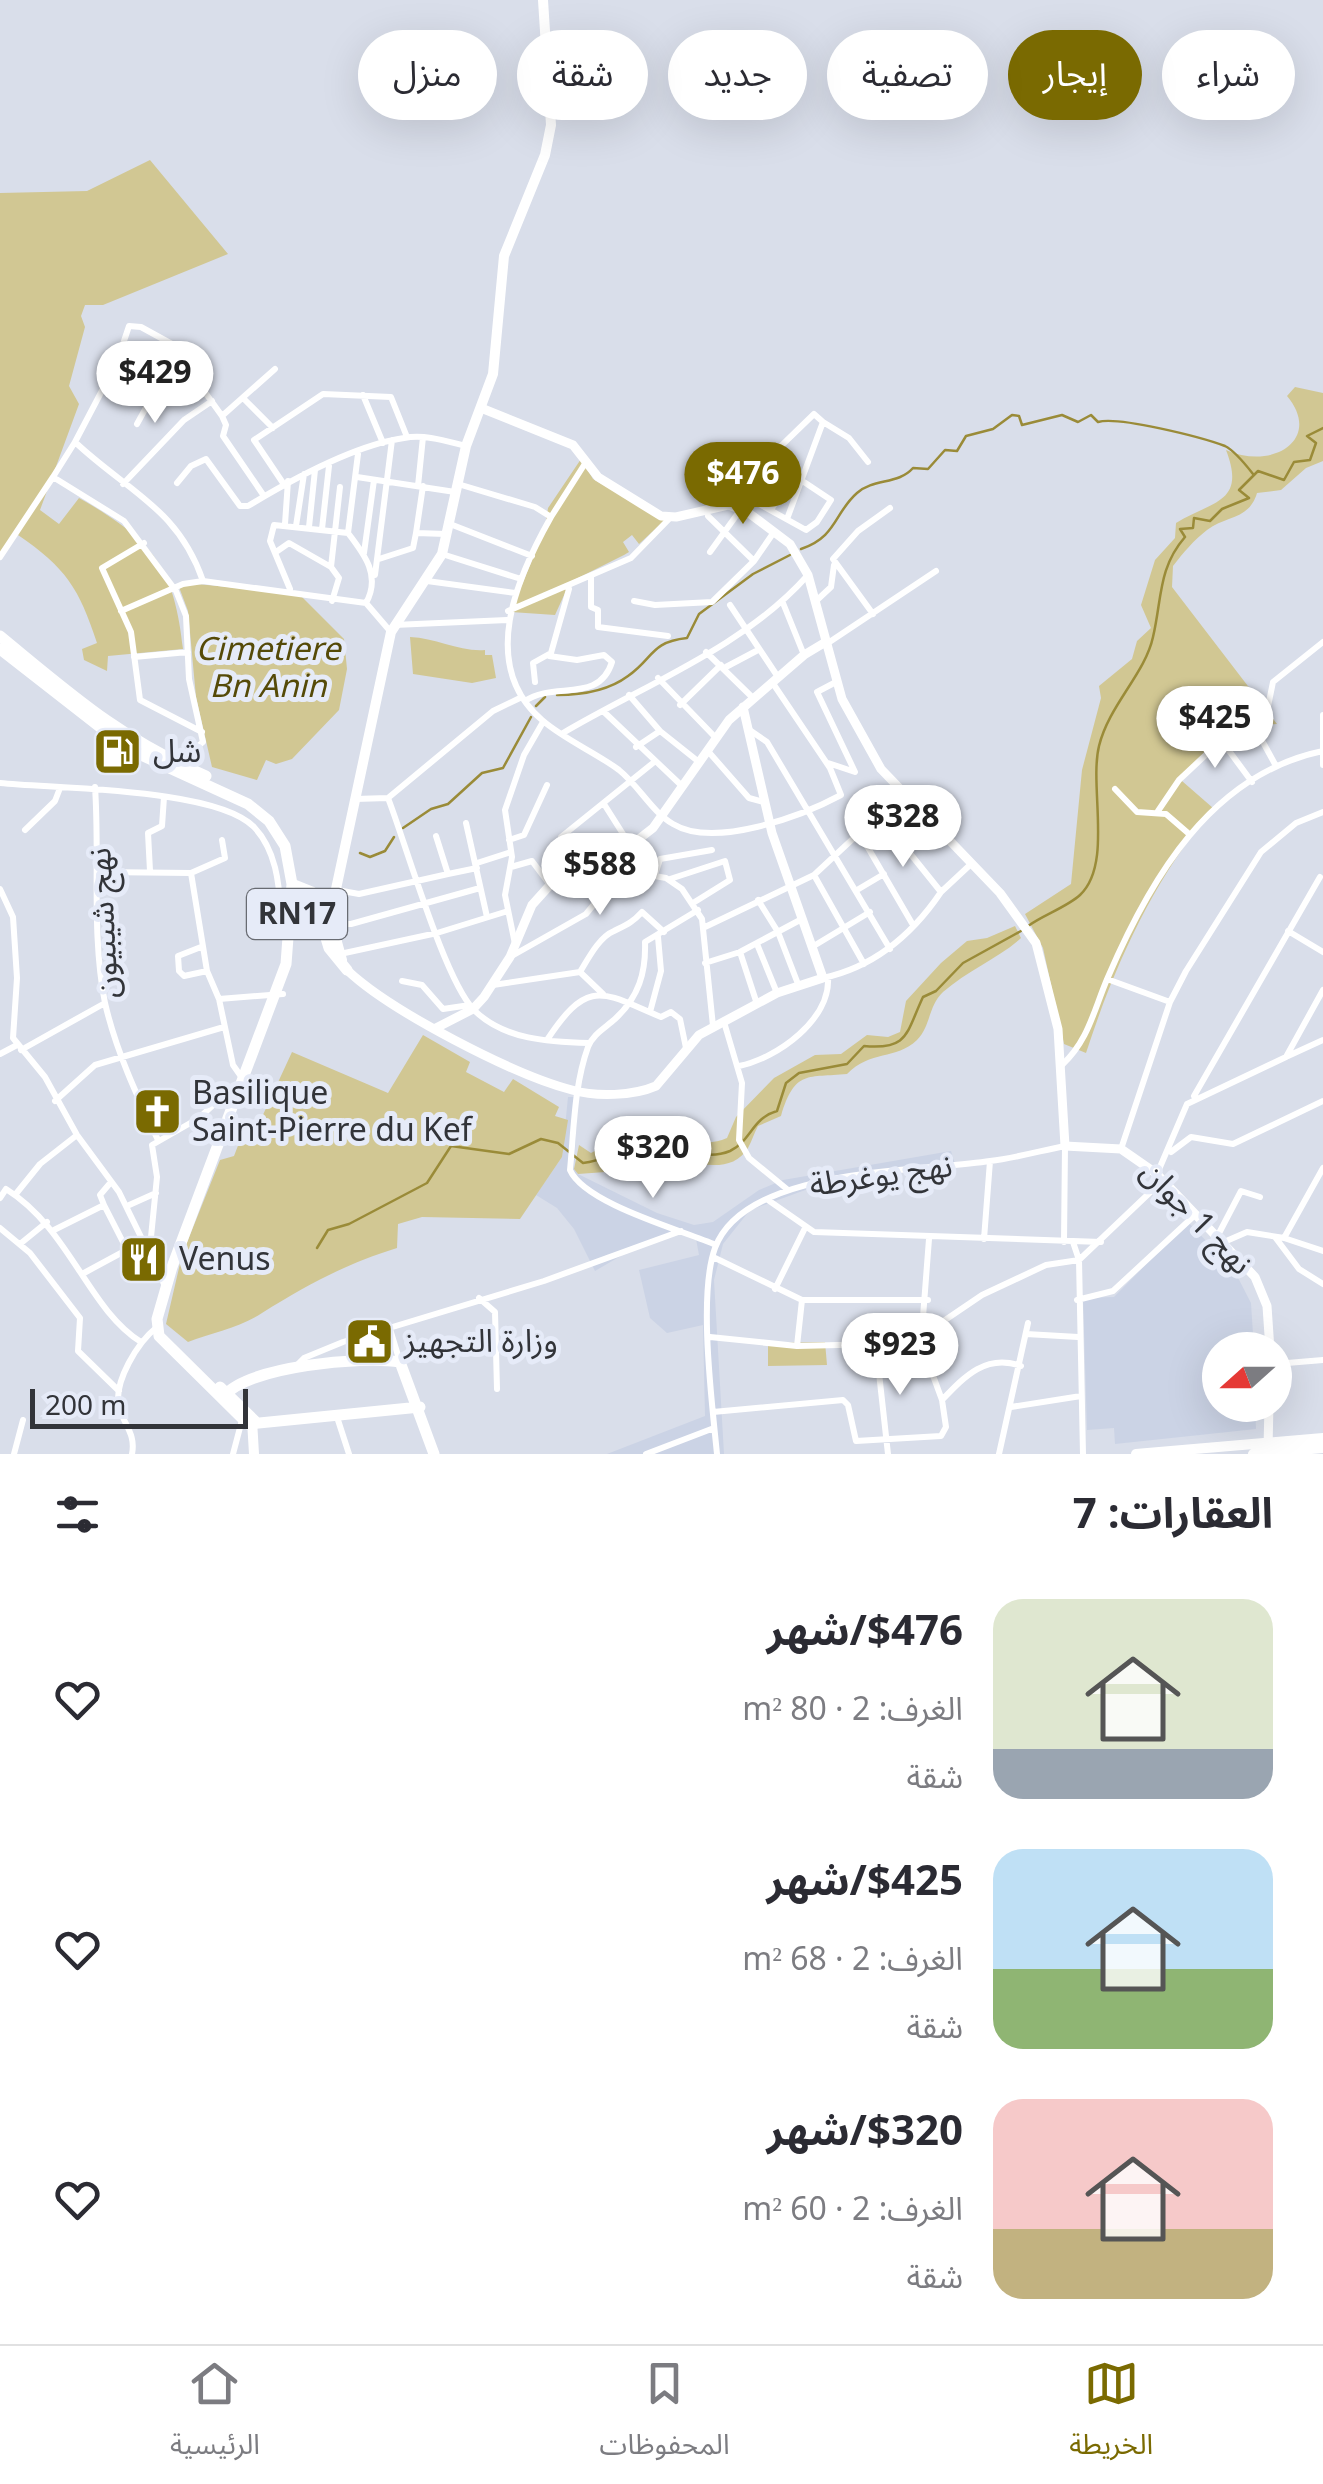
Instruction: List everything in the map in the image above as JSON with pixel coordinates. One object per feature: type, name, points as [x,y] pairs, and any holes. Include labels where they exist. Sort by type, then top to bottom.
[{"type":"main road","points":[[348,970],[339,954],[332,924],[336,889],[392,628],[428,581],[442,554],[466,446],[495,360],[504,256],[545,156],[551,125],[542,0]]},
{"type":"main road","name":"RN17","points":[[0,636],[117,732],[175,767]]},
{"type":"main road","name":"RN17","points":[[0,649],[96,727],[268,810],[290,843],[296,885],[292,965],[168,1288],[159,1326]]},
{"type":"main road","points":[[296,885],[315,896],[330,948],[348,970]]},
{"type":"main road","points":[[159,1326],[250,1421],[254,1454]]},
{"type":"main road","points":[[224,1396],[248,1378],[292,1370],[400,1362],[420,1407],[434,1454]]},
{"type":"main road","points":[[250,1421],[420,1407]]},
{"type":"main road","points":[[1253,1454],[1323,1438]]},
{"type":"main road","points":[[1136,1454],[1323,1448]]},
{"type":"street","points":[[0,557],[75,442],[120,354],[129,326],[141,327],[181,349],[184,363],[222,416],[226,426],[223,436],[264,496]]},
{"type":"street","points":[[137,424],[171,362],[184,363]]},
{"type":"street","points":[[222,416],[275,370]]},
{"type":"street","points":[[284,524],[286,482],[254,440],[323,394],[391,397],[407,437]]},
{"type":"street","points":[[363,394],[383,443]]},
{"type":"street","points":[[243,398],[273,428]]},
{"type":"street","points":[[123,484],[184,420],[212,402]]},
{"type":"street","points":[[481,408],[574,445],[598,477],[670,518]]},
{"type":"street","points":[[720,505],[808,415],[814,414],[849,438],[868,462]]},
{"type":"street","points":[[787,519],[804,482],[823,422]]},
{"type":"street","points":[[379,559],[414,548],[423,438]]},
{"type":"street","points":[[177,483],[192,466],[205,459],[240,506],[304,474],[392,440],[423,438],[466,446]]},
{"type":"street","points":[[366,603],[379,559],[392,440]]},
{"type":"street","points":[[75,442],[180,529],[203,581]]},
{"type":"street","points":[[348,533],[358,454]]},
{"type":"street","points":[[586,462],[551,517],[520,579],[508,616],[510,660],[523,699],[544,722],[632,781],[664,818],[678,828],[731,834],[807,810],[842,792],[730,605]]},
{"type":"street","points":[[322,530],[328,466]]},
{"type":"street","points":[[308,527],[315,470]]},
{"type":"street","points":[[771,510],[792,473]]},
{"type":"street","points":[[296,526],[304,474]]},
{"type":"street","points":[[53,476],[124,521],[175,589],[186,616],[192,694],[203,733],[201,746],[175,767]]},
{"type":"street","points":[[357,477],[456,488],[535,507],[551,517]]},
{"type":"street","points":[[364,554],[374,480]]},
{"type":"street","points":[[734,490],[809,530],[831,500],[804,482]]},
{"type":"street","points":[[331,567],[340,487]]},
{"type":"street","points":[[121,611],[203,581],[290,589],[332,600],[366,603],[392,628],[508,616],[642,550],[670,518],[720,505],[740,509],[774,531],[790,544],[808,574],[836,682],[881,769],[1032,934],[1054,1007],[1062,1065],[1064,1242]]},
{"type":"street","points":[[815,601],[831,587],[834,555],[846,541],[890,508]]},
{"type":"street","points":[[710,552],[740,509]]},
{"type":"street","points":[[708,516],[754,561]]},
{"type":"street","points":[[290,589],[270,541],[273,528],[284,524],[348,533],[364,554],[373,581]]},
{"type":"street","points":[[416,533],[448,529],[532,556]]},
{"type":"street","points":[[634,601],[656,605],[712,602],[754,561],[774,531]]},
{"type":"street","points":[[144,543],[102,568],[131,632],[140,700],[203,733]]},
{"type":"street","points":[[276,552],[288,544],[331,567],[338,578],[332,600]]},
{"type":"street","points":[[442,554],[520,579]]},
{"type":"street","points":[[834,564],[874,614]]},
{"type":"street","points":[[436,1028],[472,1007],[493,985],[510,957],[532,904],[550,885],[630,846],[664,818],[715,737],[743,707],[804,655],[936,571]]},
{"type":"street","points":[[562,734],[744,630],[783,603],[808,574]]},
{"type":"street","points":[[591,576],[592,607],[598,610],[598,628],[668,636]]},
{"type":"street","points":[[428,581],[515,593]]},
{"type":"street","points":[[549,656],[570,587]]},
{"type":"street","points":[[783,603],[804,655]]},
{"type":"street","points":[[1158,812],[1179,780],[1221,740],[1239,726],[1253,724],[1267,714],[1273,682],[1323,642]]},
{"type":"street","points":[[680,704],[723,667],[758,650]]},
{"type":"street","points":[[134,657],[188,652]]},
{"type":"street","points":[[706,652],[753,698]]},
{"type":"street","points":[[356,799],[388,798],[493,712],[539,692],[592,688],[604,679],[612,662],[604,655],[577,660],[549,656],[534,662],[535,682]]},
{"type":"street","points":[[658,678],[715,737]]},
{"type":"street","points":[[827,762],[856,772],[817,692],[836,682]]},
{"type":"street","points":[[629,695],[660,731],[700,762]]},
{"type":"street","points":[[739,1066],[759,1061],[808,1027],[828,996],[825,977],[800,920],[769,821],[743,707]]},
{"type":"street","points":[[603,711],[652,763],[684,788]]},
{"type":"street","points":[[1323,715],[1323,765]]},
{"type":"street","points":[[515,945],[505,890],[512,867],[508,799],[524,755],[544,722]]},
{"type":"street","points":[[1253,724],[1276,766]]},
{"type":"street","points":[[751,730],[760,732],[768,742],[890,949]]},
{"type":"street","points":[[636,746],[660,731]]},
{"type":"street","points":[[1221,740],[1252,782]]},
{"type":"street","points":[[707,750],[749,798],[764,802]]},
{"type":"street","points":[[1062,1065],[1082,1046],[1107,979],[1188,832],[1219,803],[1276,766],[1322,751]]},
{"type":"street","points":[[576,870],[561,837],[652,763]]},
{"type":"street","points":[[0,783],[95,788],[225,808],[256,829],[273,860],[281,914]]},
{"type":"street","points":[[510,840],[524,835],[547,785]]},
{"type":"street","points":[[26,830],[54,801],[60,788]]},
{"type":"street","name":"نهج شيبيون","points":[[95,788],[100,872],[98,936],[106,1004],[122,1058],[158,1140]]},
{"type":"street","points":[[1116,789],[1140,814],[1158,812],[1188,832]]},
{"type":"street","points":[[705,927],[814,874],[901,794]]},
{"type":"street","points":[[150,871],[148,832],[162,826],[164,797]]},
{"type":"street","points":[[388,798],[438,933],[472,1007],[511,1034],[589,1043]]},
{"type":"street","points":[[604,804],[630,846]]},
{"type":"street","points":[[1122,1149],[1170,1002],[1261,852],[1296,823],[1323,812]]},
{"type":"street","points":[[880,816],[941,892]]},
{"type":"street","points":[[466,823],[487,917]]},
{"type":"street","points":[[860,834],[913,925]]},
{"type":"street","points":[[436,836],[448,874]]},
{"type":"street","points":[[100,872],[191,873],[226,858],[222,840]]},
{"type":"street","points":[[655,875],[660,859],[712,850]]},
{"type":"street","points":[[336,889],[359,894],[477,866],[511,852]]},
{"type":"street","points":[[669,879],[724,860],[730,880],[645,942],[646,967],[630,1000],[589,1043],[575,1092],[576,1144],[570,1164],[576,1180],[601,1197],[716,1245],[710,1336],[717,1454]]},
{"type":"street","points":[[512,867],[532,861],[550,885]]},
{"type":"street","points":[[348,970],[384,1000],[436,1028],[575,1092],[648,1090],[668,1078],[686,1048],[713,1026],[777,993],[864,964],[890,949],[971,864]]},
{"type":"street","points":[[591,865],[605,894]]},
{"type":"street","points":[[150,1248],[156,1193],[150,1148],[199,1118],[224,1095],[242,1089],[219,999],[201,948],[191,873]]},
{"type":"street","points":[[814,874],[864,964]]},
{"type":"street","points":[[857,890],[884,874]]},
{"type":"street","points":[[510,957],[580,918],[620,878],[655,875],[669,879],[695,906],[705,927],[713,1026]]},
{"type":"street","points":[[710,1336],[797,1346],[876,1346],[922,1339],[982,1294],[1046,1265],[1079,1260],[1101,1242],[1159,1178],[1180,1114],[1194,1098],[1320,877]]},
{"type":"street","points":[[332,924],[350,924],[480,888]]},
{"type":"street","points":[[0,890],[13,917],[17,978],[11,1033],[19,1048],[45,1076],[77,1135],[127,1206],[168,1288]]},
{"type":"street","points":[[758,900],[778,932],[798,984]]},
{"type":"street","points":[[339,954],[438,933],[508,911]]},
{"type":"street","points":[[493,985],[580,972],[602,940],[614,930],[626,929],[642,912],[661,934],[662,970],[650,1012]]},
{"type":"street","points":[[811,948],[870,912]]},
{"type":"street","points":[[705,963],[740,952],[800,920]]},
{"type":"street","points":[[1288,931],[1323,952]]},
{"type":"street","points":[[757,944],[777,993]]},
{"type":"street","points":[[201,948],[178,956],[179,971],[184,976],[207,971]]},
{"type":"street","points":[[740,952],[757,1004]]},
{"type":"street","points":[[580,972],[604,994],[630,1000],[650,1012],[678,1016],[686,1048]]},
{"type":"street","points":[[1107,979],[1170,1002]]},
{"type":"street","points":[[402,981],[422,984],[443,1009],[447,1021]]},
{"type":"street","points":[[1286,1056],[1323,990]]},
{"type":"street","points":[[219,999],[280,994]]},
{"type":"street","points":[[547,1040],[570,1010],[604,994]]},
{"type":"street","points":[[0,1054],[106,1004]]},
{"type":"street","points":[[443,1009],[472,1007]]},
{"type":"street","points":[[724,1020],[739,1066],[741,1144],[788,1190]]},
{"type":"street","points":[[55,1100],[80,1074],[224,1027]]},
{"type":"street","points":[[1194,1098],[1323,1040]]},
{"type":"street","points":[[1166,1159],[1184,1138],[1233,1144],[1323,1101]]},
{"type":"street","points":[[16,1195],[40,1164],[77,1135]]},
{"type":"street","name":"نهج 1 جوان","points":[[1065,1146],[1122,1149],[1159,1178],[1221,1240],[1262,1289],[1268,1332]]},
{"type":"street","name":"نهج يوغرطة","points":[[716,1245],[734,1221],[788,1190],[990,1161],[1065,1146]]},
{"type":"street","points":[[984,1240],[990,1161]]},
{"type":"street","points":[[1284,1238],[1323,1168]]},
{"type":"street","points":[[111,1182],[100,1195],[126,1248]]},
{"type":"street","points":[[0,1198],[6,1189],[47,1222],[118,1322],[142,1342]]},
{"type":"street","points":[[1221,1240],[1240,1191],[1260,1198]]},
{"type":"street","points":[[127,1206],[156,1193]]},
{"type":"street","points":[[767,1199],[805,1228],[825,1234],[1101,1242]]},
{"type":"street","points":[[54,1230],[104,1206]]},
{"type":"street","points":[[1078,1300],[1113,1290],[1195,1215]]},
{"type":"street","points":[[20,1244],[47,1222]]},
{"type":"street","points":[[0,1228],[20,1244],[80,1318],[80,1354],[119,1391]]},
{"type":"street","points":[[774,1289],[805,1228]]},
{"type":"street","points":[[292,1370],[312,1354],[390,1326],[478,1297],[544,1281],[682,1230]]},
{"type":"street","points":[[1221,1240],[1248,1232],[1284,1238],[1323,1252]]},
{"type":"street","points":[[1274,1236],[1299,1269],[1323,1284]]},
{"type":"street","points":[[714,1412],[842,1400],[848,1405],[855,1440],[941,1436],[946,1427],[942,1400],[922,1339],[928,1300],[929,1239]]},
{"type":"street","points":[[84,1272],[146,1240]]},
{"type":"street","points":[[1074,1242],[1079,1260],[1083,1454]]},
{"type":"street","points":[[713,1257],[802,1300],[928,1300]]},
{"type":"street","points":[[478,1297],[495,1312],[498,1389]]},
{"type":"street","points":[[797,1346],[802,1300]]},
{"type":"street","points":[[999,1454],[1002,1429],[1022,1366],[1028,1323]]},
{"type":"street","points":[[132,1454],[133,1441],[120,1410],[119,1391],[142,1342],[159,1326]]},
{"type":"street","points":[[390,1326],[400,1362]]},
{"type":"street","points":[[1026,1334],[1078,1337]]},
{"type":"street","points":[[876,1346],[888,1454]]},
{"type":"street","points":[[942,1400],[974,1370],[1001,1360],[1022,1366]]},
{"type":"street","points":[[1292,1363],[1323,1360]]},
{"type":"street","points":[[1011,1407],[1080,1396]]},
{"type":"street","points":[[336,1412],[349,1454]]},
{"type":"street","points":[[14,1454],[23,1420]]},
{"type":"street","points":[[233,1454],[250,1421]]},
{"type":"street","points":[[1268,1450],[1269,1422]]},
{"type":"street","points":[[646,1454],[715,1428]]},
{"type":"shaded area","points":[[568,1097],[578,1097],[574,1169],[578,1174],[657,1213],[694,1225],[713,1222],[759,1190],[783,1180],[951,1151],[955,1164],[819,1185],[750,1210],[723,1244],[714,1280],[724,1454],[607,1454],[705,1416],[703,1325],[667,1333],[650,1318],[639,1270],[699,1255],[696,1239],[678,1233],[636,1247],[595,1271],[574,1229],[557,1208],[536,1195],[562,1157]]},
{"type":"shaded area","points":[[1188,1222],[1234,1270],[1251,1303],[1253,1332],[1202,1332],[1202,1422],[1256,1422],[1256,1429],[1115,1444],[1114,1428],[1087,1430],[1083,1298],[1114,1297]]},
{"type":"green space","points":[[150,160],[228,254],[103,305],[85,305],[81,316],[85,327],[69,386],[79,404],[40,510],[59,524],[79,498],[141,542],[165,575],[183,649],[108,656],[107,671],[84,660],[82,649],[97,643],[77,593],[59,569],[18,535],[0,554],[0,193],[87,191]]},
{"type":"green space","points":[[1295,387],[1323,393],[1323,461],[1306,468],[1281,490],[1257,493],[1249,508],[1207,530],[1173,566],[1172,587],[1277,724],[1234,734],[1182,781],[1213,808],[1172,865],[1138,924],[1086,1053],[1064,1044],[1043,948],[1025,914],[1071,884],[1082,770],[1101,698],[1099,686],[1132,659],[1137,641],[1151,628],[1141,605],[1155,560],[1175,538],[1176,523],[1229,491],[1232,481],[1226,450],[1260,456],[1288,447],[1296,438],[1297,412],[1287,396]]},
{"type":"green space","points":[[581,459],[593,479],[665,520],[639,544],[632,535],[623,542],[629,552],[570,582],[555,615],[511,612],[545,528],[548,508]]},
{"type":"green space","name":"Cimetiere Bn Anin","points":[[197,584],[299,594],[344,639],[347,669],[339,710],[292,759],[276,764],[266,760],[257,780],[212,767],[196,697],[188,611],[179,587]]},
{"type":"green space","points":[[410,637],[485,650],[485,655],[492,655],[496,678],[472,683],[413,674]]},
{"type":"green space","points":[[1015,926],[1021,938],[943,992],[917,1040],[865,1061],[847,1074],[813,1077],[798,1083],[781,1116],[758,1126],[748,1148],[730,1163],[706,1165],[658,1152],[619,1171],[578,1174],[574,1169],[579,1145],[591,1153],[642,1133],[708,1142],[727,1138],[736,1117],[774,1078],[815,1055],[841,1054],[867,1035],[888,1037],[900,1032],[906,1001],[941,963],[967,941],[987,938]]},
{"type":"green space","points":[[423,1035],[470,1062],[466,1072],[504,1092],[513,1079],[559,1107],[555,1116],[568,1120],[562,1157],[520,1219],[422,1217],[398,1224],[397,1248],[327,1276],[245,1322],[188,1342],[166,1324],[182,1255],[220,1160],[234,1156],[239,1143],[249,1145],[292,1052],[388,1093]]},
{"type":"green space","points":[[825,1342],[827,1365],[768,1366],[768,1343]]},
{"type":"waterway","points":[[801,549],[822,538],[849,501],[864,488],[900,477],[913,468],[928,469],[945,450],[957,451],[966,436],[993,429],[1012,415],[1019,416],[1022,425],[1062,415],[1078,422],[1091,415],[1098,422],[1123,422],[1180,433],[1225,446],[1253,474]]},
{"type":"waterway","points":[[1028,926],[1075,899],[1090,881],[1098,845],[1099,746],[1149,651],[1165,572],[1185,537],[1180,529],[1193,528],[1194,518],[1210,521],[1222,509],[1249,498],[1239,490],[1258,471],[1284,480],[1294,462],[1310,460],[1316,443],[1307,436],[1323,428]]},
{"type":"waterway","points":[[557,695],[594,691],[620,681],[659,647],[687,638],[699,614],[753,574],[790,555]]},
{"type":"waterway","points":[[536,706],[545,697]]},
{"type":"waterway","points":[[403,828],[431,809],[448,804],[482,773],[503,768],[531,717]]},
{"type":"waterway","points":[[360,853],[370,857],[385,851],[394,837]]},
{"type":"waterway","points":[[317,1248],[328,1230],[349,1224],[427,1183],[451,1146],[509,1154],[541,1139],[558,1143],[583,1163],[649,1145],[703,1154],[730,1151],[762,1119],[777,1111],[786,1083],[799,1073],[847,1064],[864,1046],[898,1042],[909,1029],[923,997],[936,991],[963,963],[1021,931]]},
{"type":"place","name":"شل","points":[[118,752]]},
{"type":"place","name":"Basilique Saint-Pierre du Kef","points":[[157,1112]]},
{"type":"place","name":"Venus","points":[[144,1260]]},
{"type":"place","name":"وزارة التجهيز","points":[[369,1342]]}]
